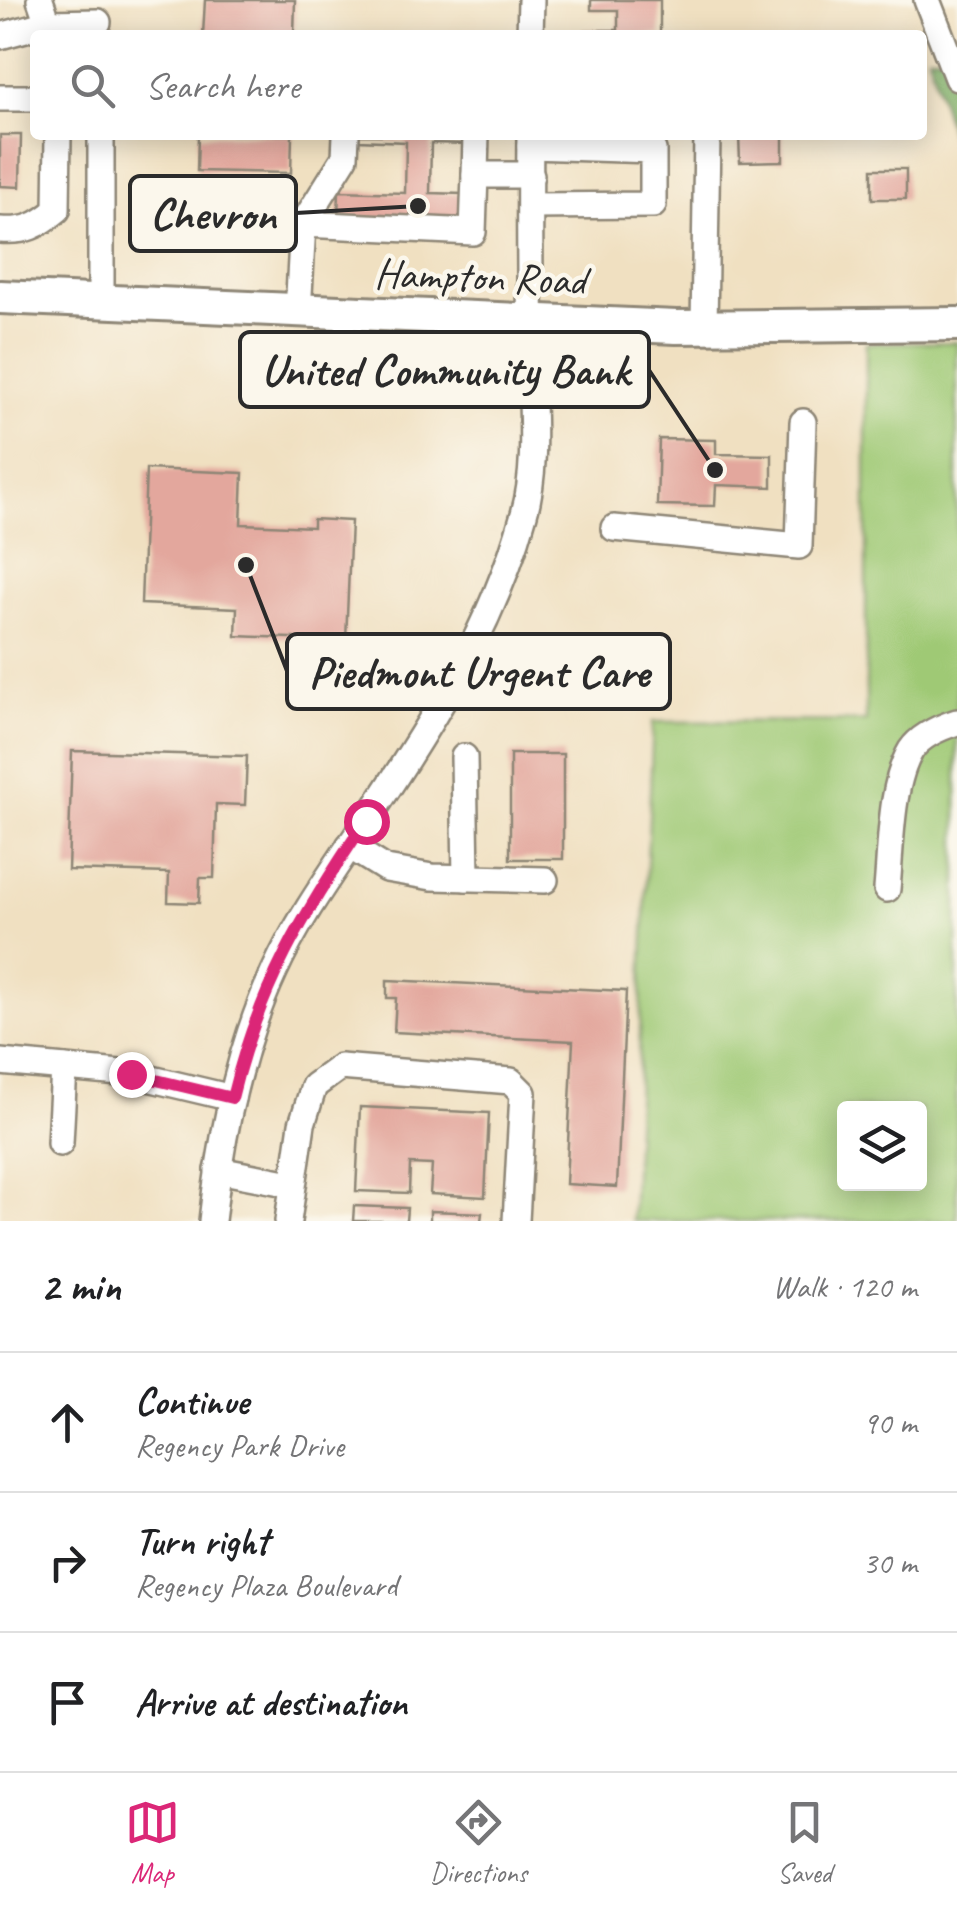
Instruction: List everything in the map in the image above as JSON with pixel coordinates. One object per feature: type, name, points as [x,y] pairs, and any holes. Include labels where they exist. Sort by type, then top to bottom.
[{"type":"main road","name":"Hampton Road","points":[[0,297],[704,328],[957,324]]},
{"type":"street","points":[[530,0],[530,30]]},
{"type":"street","points":[[926,0],[957,78]]},
{"type":"street","points":[[0,36],[45,20],[98,19]]},
{"type":"street","points":[[0,98],[30,98]]},
{"type":"street","points":[[57,210],[58,140]]},
{"type":"street","points":[[100,140],[101,302]]},
{"type":"street","points":[[298,312],[304,224],[345,157],[346,140]]},
{"type":"street","points":[[304,224],[473,232],[476,140]]},
{"type":"street","points":[[212,1221],[232,1098],[246,1042],[274,970],[318,893],[454,684],[483,628],[525,511],[530,485],[530,140],[653,150],[653,205],[531,206]]},
{"type":"street","points":[[704,328],[707,140]]},
{"type":"street","points":[[475,175],[531,174]]},
{"type":"street","points":[[0,230],[21,232],[40,224],[57,210],[101,212]]},
{"type":"street","points":[[614,528],[799,546],[803,422]]},
{"type":"street","points":[[887,889],[899,778],[912,747],[937,728],[957,722]]},
{"type":"street","points":[[464,757],[466,878]]},
{"type":"street","points":[[349,846],[386,869],[432,877],[545,880]]},
{"type":"street","points":[[0,1062],[131,1074],[232,1098]]},
{"type":"street","points":[[60,1144],[64,1068]]},
{"type":"street","points":[[288,1221],[302,1124],[314,1086],[340,1068],[511,1081],[523,1093],[516,1221]]},
{"type":"street","points":[[218,1170],[291,1184]]},
{"type":"green space","points":[[928,55],[957,55],[957,157]]},
{"type":"green space","points":[[957,342],[957,1221],[632,1221],[653,722],[866,721],[866,343]]},
{"type":"building","points":[[205,0],[295,0],[294,30],[203,30]]},
{"type":"building","points":[[591,0],[660,0],[660,30],[618,30],[618,10],[591,10]]},
{"type":"building","points":[[0,135],[21,135],[20,187],[0,186]]},
{"type":"building","points":[[198,140],[292,140],[291,173],[197,171]]},
{"type":"building","points":[[358,140],[470,140],[470,144],[431,143],[430,193],[463,194],[463,221],[338,217],[339,191],[405,193],[406,142]]},
{"type":"building","points":[[739,140],[783,140],[783,161],[740,162]]},
{"type":"building","points":[[872,169],[906,169],[906,199],[872,199]]},
{"type":"building","points":[[659,439],[716,440],[716,454],[772,455],[772,487],[716,485],[715,506],[657,505]]},
{"type":"building","points":[[146,469],[243,473],[241,524],[313,527],[313,519],[351,521],[346,640],[236,636],[237,608],[141,604]]},
{"type":"building","points":[[72,751],[247,756],[245,805],[216,804],[214,878],[200,878],[199,903],[168,902],[169,873],[68,870]]},
{"type":"building","points":[[510,754],[563,754],[563,859],[510,859]]},
{"type":"building","points":[[387,980],[626,991],[617,1187],[566,1184],[573,1041],[394,1032],[396,998],[387,998]]},
{"type":"building","points":[[360,1107],[489,1113],[485,1197],[430,1194],[432,1165],[410,1164],[409,1193],[356,1191]]},
{"type":"building","points":[[354,1206],[407,1208],[406,1221],[353,1221]]},
{"type":"building","points":[[430,1211],[482,1213],[481,1221],[430,1221]]},
{"type":"place","name":"Chevron","points":[[418,206]]},
{"type":"place","name":"United Community Bank","points":[[715,470]]},
{"type":"place","name":"Piedmont Urgent Care","points":[[246,565]]},
{"type":"route","points":[[131,1074],[232,1098],[246,1042],[274,970],[318,893],[366,821]]}]
